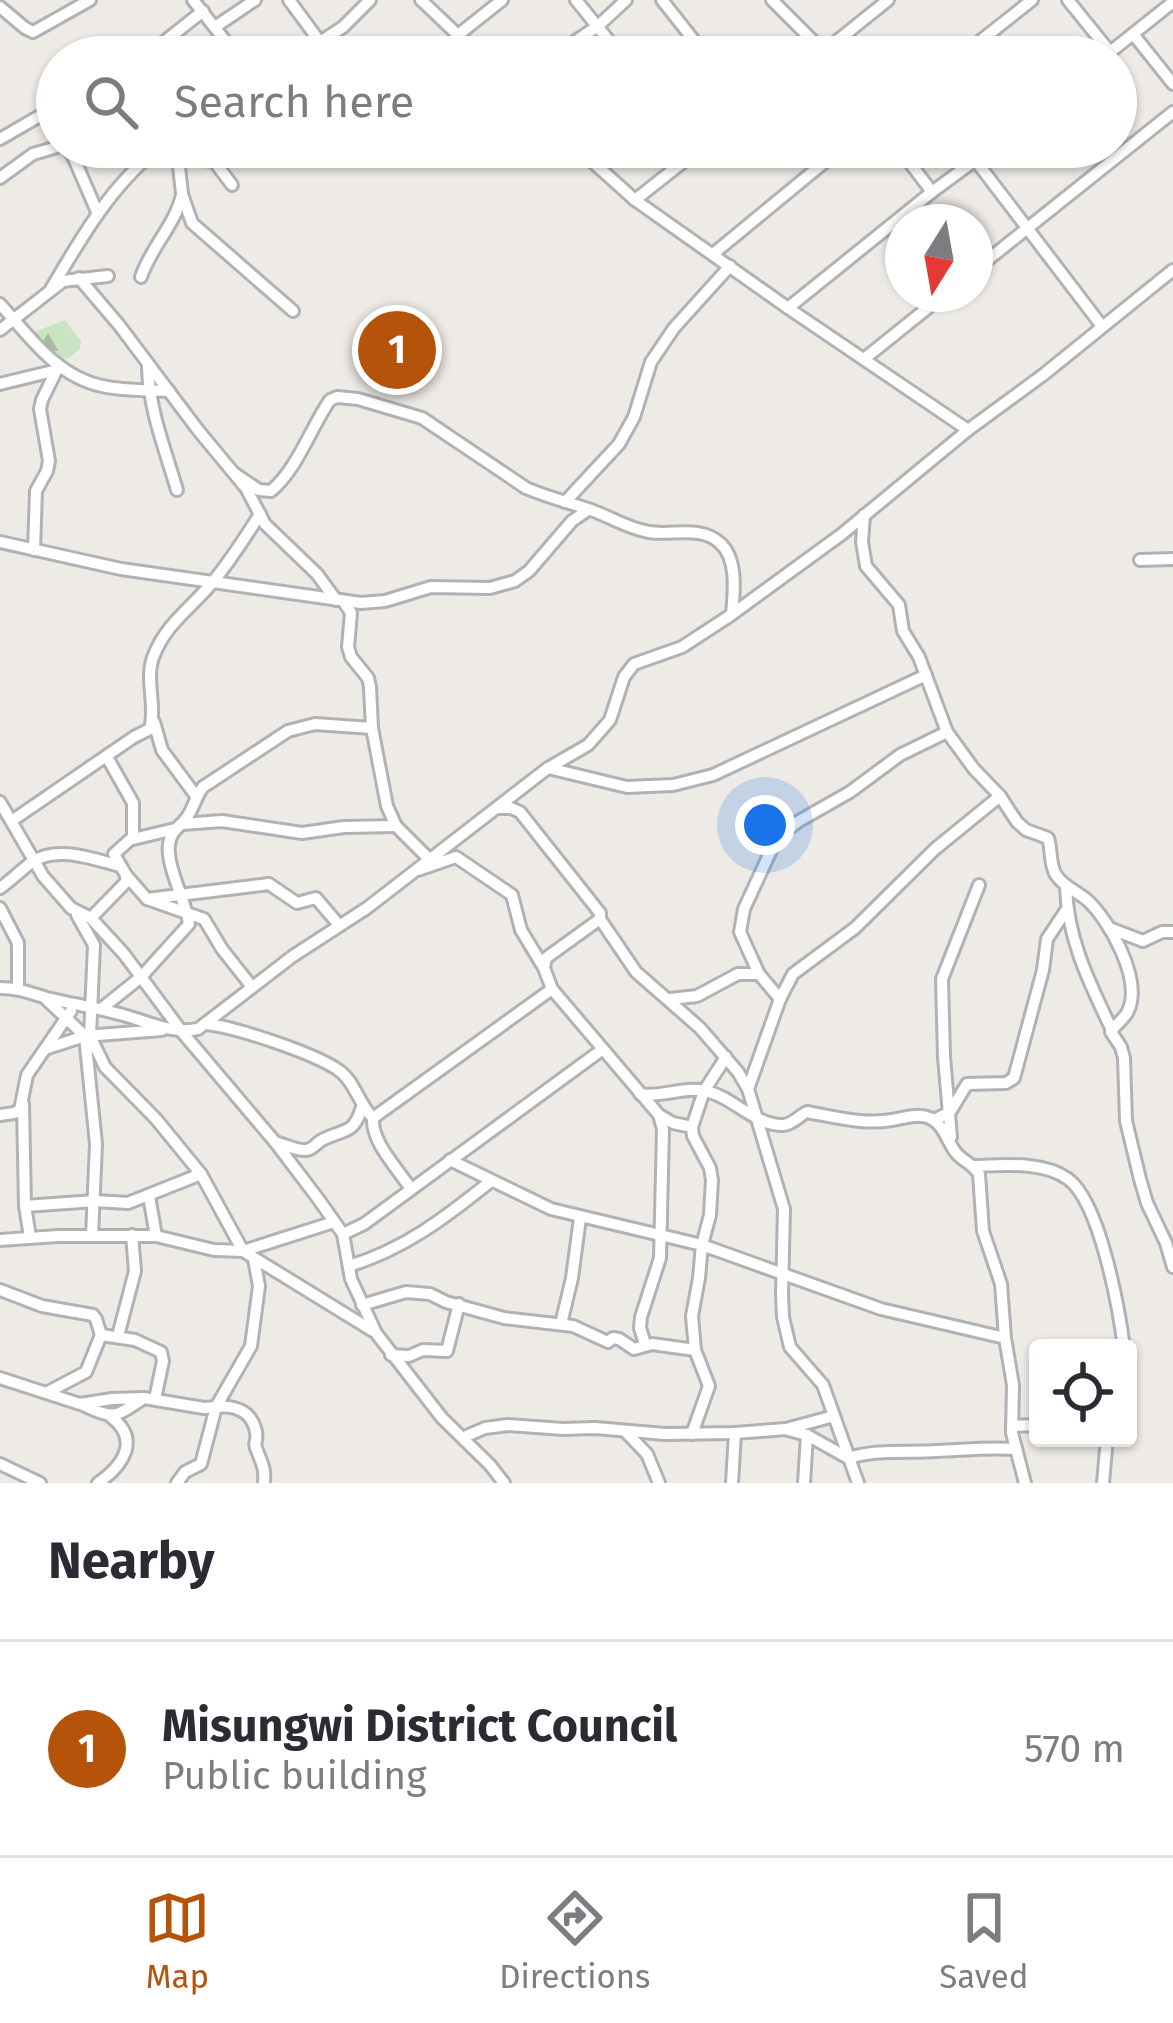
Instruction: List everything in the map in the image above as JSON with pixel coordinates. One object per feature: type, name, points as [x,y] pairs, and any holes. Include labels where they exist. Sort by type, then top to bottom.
[{"type":"street","points":[[0,7],[34,32],[90,0]]},
{"type":"street","points":[[193,0],[221,36]]},
{"type":"street","points":[[215,28],[254,0]]},
{"type":"street","points":[[289,0],[316,36]]},
{"type":"street","points":[[329,36],[370,0]]},
{"type":"street","points":[[421,0],[458,34],[502,0]]},
{"type":"street","points":[[576,0],[606,36]]},
{"type":"street","points":[[583,36],[626,0]]},
{"type":"street","points":[[662,0],[690,36]]},
{"type":"street","points":[[772,0],[805,36]]},
{"type":"street","points":[[845,36],[888,0]]},
{"type":"street","points":[[987,36],[1032,0]]},
{"type":"street","points":[[1068,0],[1094,36]]},
{"type":"street","points":[[1131,36],[1173,2]]},
{"type":"street","points":[[171,36],[202,11]]},
{"type":"street","points":[[1137,39],[1173,84]]},
{"type":"street","points":[[1137,141],[1173,112]]},
{"type":"street","points":[[0,139],[36,118]]},
{"type":"street","points":[[0,178],[36,153]]},
{"type":"street","points":[[78,168],[98,214]]},
{"type":"street","points":[[50,290],[98,214],[136,168]]},
{"type":"street","points":[[179,168],[192,223],[292,311]]},
{"type":"street","points":[[219,168],[232,184]]},
{"type":"street","points":[[600,168],[635,200],[968,430]]},
{"type":"street","points":[[635,200],[673,168]]},
{"type":"street","points":[[713,254],[818,168]]},
{"type":"street","points":[[914,168],[932,192]]},
{"type":"street","points":[[788,308],[966,168]]},
{"type":"street","points":[[981,168],[1101,325]]},
{"type":"street","points":[[993,255],[1103,168]]},
{"type":"street","points":[[141,277],[182,194]]},
{"type":"street","points":[[562,502],[619,444],[634,417],[651,362],[674,328],[730,266]]},
{"type":"street","points":[[0,988],[18,988],[166,1029],[198,1030],[367,908],[548,768],[588,745],[616,706],[624,677],[634,664],[682,647],[731,615],[1173,270]]},
{"type":"street","points":[[0,330],[63,281],[108,277]]},
{"type":"street","points":[[80,278],[235,475],[265,524],[351,613],[348,647],[368,678],[381,783],[396,826],[429,859]]},
{"type":"street","points":[[0,304],[58,368],[102,386],[169,391]]},
{"type":"street","points":[[864,359],[923,312]]},
{"type":"street","points":[[148,364],[149,390],[177,490]]},
{"type":"street","points":[[0,385],[58,368]]},
{"type":"street","points":[[34,550],[36,491],[49,461],[41,400],[58,368]]},
{"type":"street","points":[[196,796],[159,740],[153,718],[153,656],[171,624],[213,582],[259,510],[272,499],[325,407],[337,397],[422,418],[526,488],[590,509],[625,527],[666,534],[696,532],[718,540],[727,550],[732,570],[731,615]]},
{"type":"street","points":[[235,475],[265,491],[278,485]]},
{"type":"street","points":[[562,502],[565,529]]},
{"type":"street","points":[[0,542],[121,569],[340,601],[385,601],[431,587],[508,584],[529,571],[565,529],[590,509]]},
{"type":"street","points":[[864,515],[866,566],[899,604],[902,631],[919,657],[947,732],[1021,826],[1048,838],[1054,872],[1090,903],[1109,928],[1127,968],[1132,994],[1125,1016],[1111,1028]]},
{"type":"street","points":[[1140,560],[1173,559]]},
{"type":"street","points":[[548,768],[627,787],[673,785],[713,775],[926,675]]},
{"type":"street","points":[[13,820],[151,729],[153,718]]},
{"type":"street","points":[[96,1008],[142,977],[188,924],[168,850],[196,796],[221,773],[288,731],[316,724],[372,728]]},
{"type":"street","points":[[780,999],[759,974],[743,940],[741,923],[767,857],[784,832],[900,755],[947,732]]},
{"type":"street","points":[[144,734],[159,740]]},
{"type":"street","points":[[106,757],[133,803],[133,838]]},
{"type":"street","points":[[748,1089],[793,974],[855,928],[935,849],[1000,796]]},
{"type":"street","points":[[0,802],[43,876],[75,912],[94,945],[96,1008],[88,1036],[95,1122],[92,1236]]},
{"type":"street","points":[[499,808],[520,812],[596,907],[636,972],[670,999],[748,1089],[784,1209],[783,1317],[790,1347],[823,1385],[858,1483]]},
{"type":"street","points":[[93,859],[114,853],[133,838],[222,821],[302,833],[344,826],[396,826]]},
{"type":"street","points":[[91,918],[126,883],[114,853]]},
{"type":"street","points":[[0,888],[35,860],[55,854],[93,859],[123,871],[147,899],[204,919],[252,987]]},
{"type":"street","points":[[414,870],[456,857],[512,895],[521,930],[551,989],[659,1115],[673,1124],[692,1126]]},
{"type":"street","points":[[147,899],[269,884],[297,903],[316,898],[340,925]]},
{"type":"street","points":[[951,1141],[942,979],[979,885]]},
{"type":"street","points":[[1066,886],[1073,941],[1124,1058],[1126,1121],[1147,1203],[1173,1267]]},
{"type":"street","points":[[0,908],[18,943],[18,988]]},
{"type":"street","points":[[934,1120],[950,1112],[968,1084],[1006,1083],[1014,1078],[1047,939],[1066,910]]},
{"type":"street","points":[[75,912],[91,918],[275,1142],[343,1234],[351,1280],[376,1333],[442,1418],[504,1483]]},
{"type":"street","points":[[544,968],[546,958],[601,920]]},
{"type":"street","points":[[1109,928],[1143,941],[1173,932]]},
{"type":"street","points":[[670,999],[697,996],[738,974],[759,974]]},
{"type":"street","points":[[411,1190],[374,1135],[373,1118],[551,989]]},
{"type":"street","points":[[44,997],[88,1036],[105,1067],[202,1174],[249,1255],[259,1286],[251,1346],[216,1407],[201,1465],[185,1472],[178,1483]]},
{"type":"street","points":[[30,1237],[23,1103],[27,1076],[75,1004]]},
{"type":"street","points":[[206,1024],[236,1029],[326,1063],[349,1080],[373,1118]]},
{"type":"street","points":[[45,1048],[88,1036],[166,1029]]},
{"type":"street","points":[[343,1234],[364,1224],[602,1049]]},
{"type":"street","points":[[692,1434],[709,1386],[695,1350],[692,1316],[712,1180],[692,1126],[704,1090],[725,1057]]},
{"type":"street","points":[[640,1094],[704,1090],[757,1118],[786,1125],[808,1112],[862,1121],[921,1116],[934,1120],[958,1155],[975,1166],[1056,1173],[1084,1198],[1103,1249],[1122,1339]]},
{"type":"street","points":[[0,1115],[14,1114],[23,1103]]},
{"type":"street","points":[[275,1142],[311,1149],[348,1130],[362,1107]]},
{"type":"street","points":[[645,1344],[641,1317],[659,1263],[664,1145],[659,1115]]},
{"type":"street","points":[[450,1160],[535,1202],[580,1218],[702,1245],[881,1309],[1005,1338]]},
{"type":"street","points":[[975,1166],[983,1231],[1001,1284],[1013,1385],[1012,1426],[1025,1483]]},
{"type":"street","points":[[26,1206],[128,1203],[202,1174]]},
{"type":"street","points":[[349,1266],[412,1240],[490,1181]]},
{"type":"street","points":[[149,1196],[156,1236]]},
{"type":"street","points":[[561,1324],[580,1218]]},
{"type":"street","points":[[249,1255],[334,1222]]},
{"type":"street","points":[[118,1336],[135,1271],[132,1235]]},
{"type":"street","points":[[0,1240],[156,1236],[249,1255],[376,1333]]},
{"type":"street","points":[[785,1238],[797,1278]]},
{"type":"street","points":[[0,1290],[34,1304],[93,1316],[101,1335],[86,1372],[48,1392]]},
{"type":"street","points":[[362,1305],[406,1292],[430,1294],[520,1322],[561,1324],[606,1341],[619,1339],[634,1349],[645,1344],[695,1350]]},
{"type":"street","points":[[391,1354],[447,1351],[458,1304]]},
{"type":"street","points":[[101,1335],[135,1340],[163,1356],[149,1398],[110,1417]]},
{"type":"street","points":[[0,1378],[80,1404],[121,1424],[128,1440],[119,1464],[98,1483]]},
{"type":"street","points":[[80,1404],[149,1398],[204,1408],[237,1408],[256,1427],[264,1483]]},
{"type":"street","points":[[464,1437],[508,1424],[735,1433],[786,1429],[834,1416]]},
{"type":"street","points":[[1012,1426],[1029,1425]]},
{"type":"street","points":[[786,1429],[848,1458],[876,1451],[1016,1449]]},
{"type":"street","points":[[625,1431],[647,1454],[659,1483]]},
{"type":"street","points":[[732,1483],[735,1433]]},
{"type":"street","points":[[804,1483],[807,1435]]},
{"type":"street","points":[[1103,1483],[1106,1447]]},
{"type":"street","points":[[0,1464],[40,1483]]},
{"type":"green space","points":[[65,320],[81,341],[80,349],[69,358],[53,359],[32,333]]},
{"type":"place","name":"Misungwi District Council","points":[[397,350]]}]
